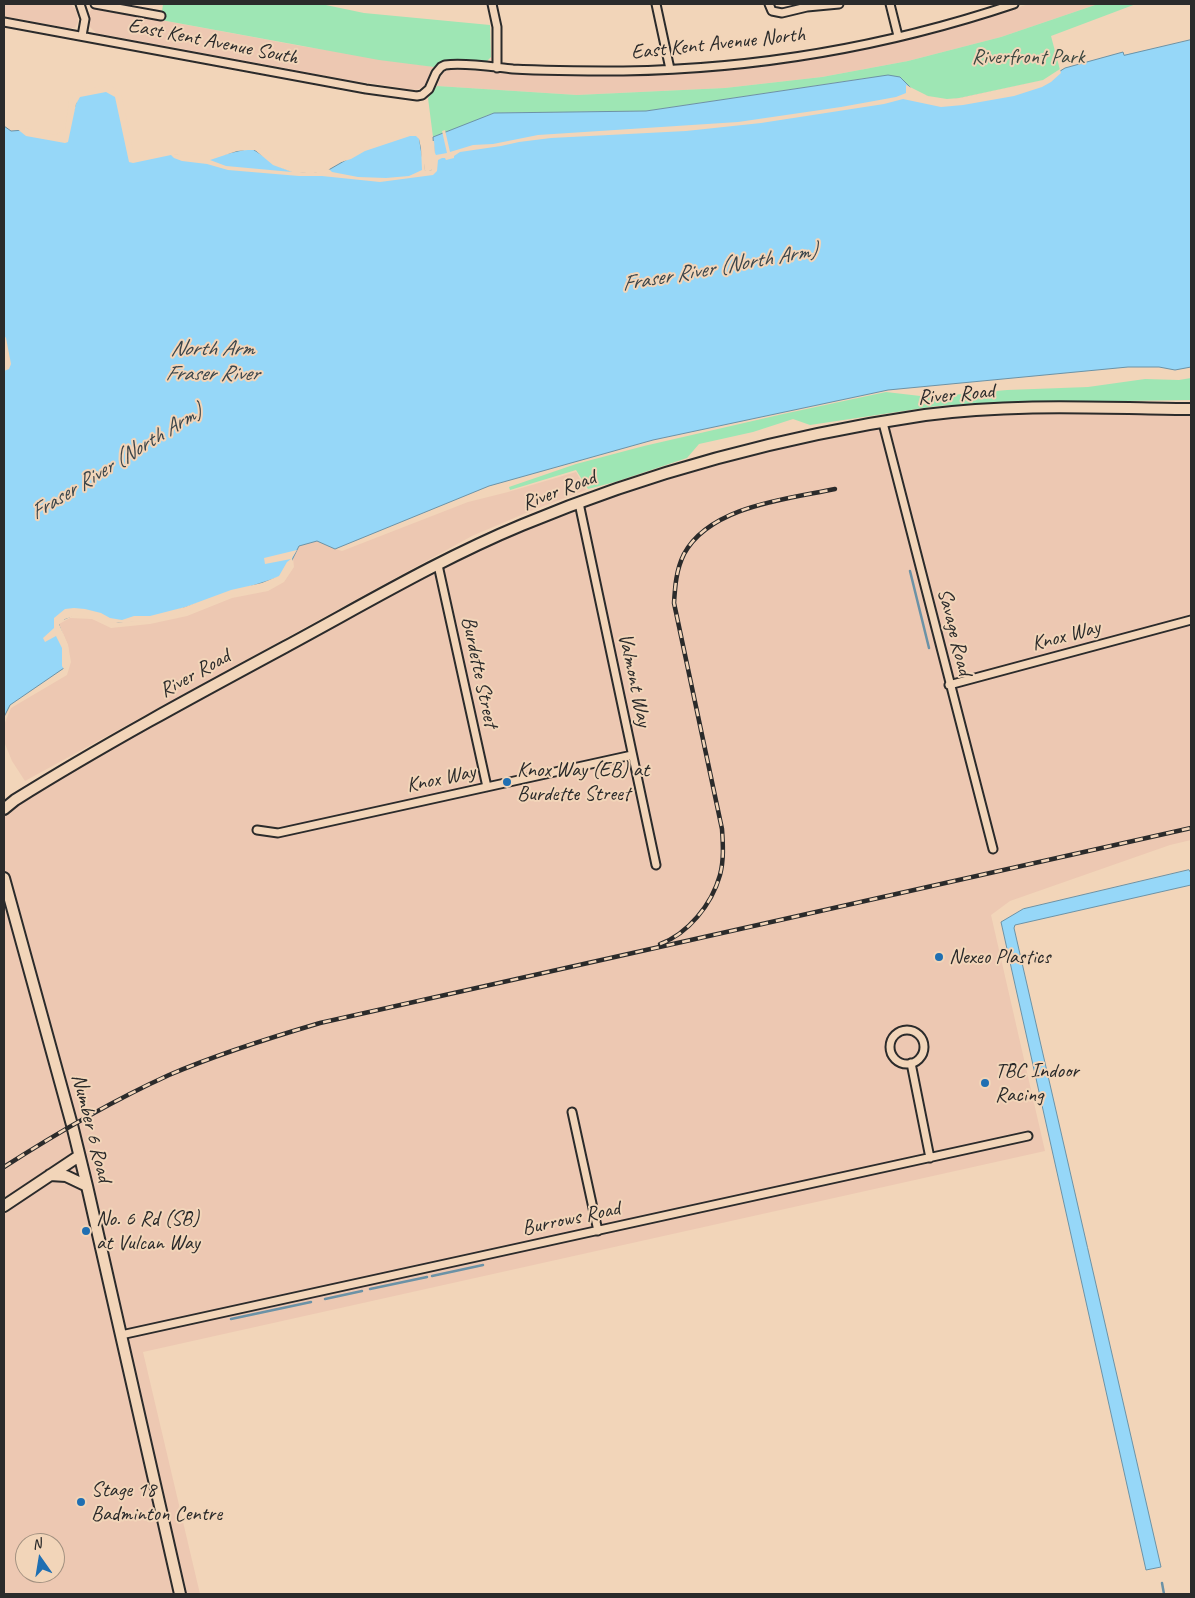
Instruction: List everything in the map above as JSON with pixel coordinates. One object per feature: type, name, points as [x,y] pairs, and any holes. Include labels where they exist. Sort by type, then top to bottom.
[{"type":"street","points":[[80,4],[85,18],[82,36]]},
{"type":"street","points":[[95,4],[161,16]]},
{"type":"street","points":[[492,4],[497,26],[497,68]]},
{"type":"street","points":[[656,4],[670,69]]},
{"type":"street","points":[[769,4],[772,11],[779,13],[807,7],[839,4]]},
{"type":"street","points":[[890,4],[898,36]]},
{"type":"street","name":"East Kent Avenue North","points":[[431,86],[438,70],[445,65],[578,71],[670,69],[738,64],[898,36],[1014,4]]},
{"type":"street","name":"East Kent Avenue South","points":[[4,22],[356,87],[417,96],[426,93],[431,86]]},
{"type":"street","name":"River Road","points":[[4,809],[23,794],[112,742],[438,565],[520,526],[579,502],[653,477],[764,447],[926,415],[1002,409],[1078,407],[1191,409]]},
{"type":"street","name":"Savage Road","points":[[883,423],[992,849]]},
{"type":"street","name":"Valmont Way","points":[[579,502],[656,865]]},
{"type":"street","name":"Burdette Street","points":[[438,565],[487,787]]},
{"type":"street","name":"Knox Way","points":[[950,685],[1191,620]]},
{"type":"street","name":"Knox Way","points":[[256,830],[278,833],[632,755]]},
{"type":"street","name":"Number 6 Road","points":[[4,878],[87,1186],[180,1594]]},
{"type":"street","points":[[904,1030],[914,1031],[922,1038],[924,1043],[923,1053],[920,1058],[911,1063],[905,1063],[895,1058],[890,1047],[894,1036],[904,1030]]},
{"type":"street","points":[[911,1063],[930,1158]]},
{"type":"street","points":[[572,1112],[598,1231]]},
{"type":"street","name":"Burrows Road","points":[[121,1335],[1028,1136]]},
{"type":"street","points":[[4,1206],[79,1156]]},
{"type":"street","points":[[50,1175],[66,1176],[87,1186]]},
{"type":"shaded area","points":[[4,4],[70,4],[77,10],[78,22],[75,28],[68,28],[4,16]]},
{"type":"shaded area","points":[[1029,4],[1098,4],[1001,37],[908,61],[822,77],[725,88],[577,95],[437,86],[443,72],[451,69],[532,75],[628,76],[709,71],[783,62],[889,44]]},
{"type":"shaded area","points":[[96,8],[301,46],[434,67],[425,86],[416,90],[349,80],[96,33],[90,27],[89,13],[92,9]]},
{"type":"shaded area","points":[[1191,409],[1191,840],[1170,845],[1010,901],[991,915],[1045,1151],[143,1352],[200,1594],[4,1594],[4,809],[116,740],[520,525],[764,447],[963,411]]},
{"type":"shaded area","points":[[576,472],[586,490],[472,536],[25,781],[12,761],[5,744],[4,725],[11,708],[67,675],[71,662],[68,645],[59,624],[70,618],[92,619],[111,628],[150,624],[187,616],[232,598],[268,591],[284,582],[294,567],[293,558],[299,546],[317,541],[342,551],[468,502]]},
{"type":"green space","points":[[163,4],[321,4],[364,13],[490,25],[491,57],[486,62],[444,60],[434,67],[379,60],[161,20]]},
{"type":"green space","name":"Riverfront Park","points":[[1098,4],[1136,4],[1051,36],[1060,70],[1045,81],[959,99],[939,101],[915,92],[907,85],[906,93],[873,102],[738,122],[538,135],[493,144],[473,145],[436,155],[435,153],[434,141],[475,121],[433,137],[428,98],[437,86],[577,95],[725,88],[822,77],[908,61],[1001,37]],"holes":[[[873,77],[868,80],[793,94],[733,100],[636,114],[529,113],[500,114],[483,117],[494,113],[646,111]]]},
{"type":"green space","points":[[1191,378],[1191,400],[996,403],[937,406],[810,425],[793,419],[753,432],[699,444],[687,458],[588,489],[576,470],[510,490],[509,487],[576,464],[644,446],[886,392],[929,397],[1007,390],[1088,387],[1145,379],[1179,380]]},
{"type":"water","name":"North Arm Fraser River","points":[[1191,40],[1191,367],[1175,370],[1159,367],[1128,367],[888,390],[653,440],[489,486],[335,549],[317,541],[299,546],[287,570],[280,577],[150,619],[118,622],[78,613],[58,622],[66,645],[64,668],[10,705],[4,717],[4,366],[8,359],[4,344],[4,126],[11,131],[25,130],[57,138],[67,131],[79,93],[108,87],[119,93],[132,156],[139,159],[168,152],[174,155],[207,158],[251,148],[281,167],[295,172],[310,174],[325,172],[365,149],[411,134],[419,136],[425,173],[435,169],[433,137],[494,113],[646,111],[888,75],[900,77],[915,92],[939,101],[959,99],[1044,81],[1065,68],[1123,52],[1124,55]]},
{"type":"water","points":[[1189,870],[1191,873],[1191,885],[1015,925],[1014,928],[1161,1567],[1146,1570],[1001,922],[1023,909]]},
{"type":"pier","points":[[1060,69],[1061,73],[1042,87],[1014,96],[963,105],[941,107],[903,99],[884,104],[761,123],[686,131],[551,138],[519,142],[460,152],[454,158],[446,160],[442,158],[438,160],[437,171],[433,175],[380,182],[228,170],[207,164],[182,161],[171,155],[133,163],[129,162],[115,97],[106,92],[80,97],[76,104],[68,142],[26,136],[16,128],[25,128],[56,135],[65,129],[69,101],[77,91],[109,85],[121,92],[134,154],[139,156],[168,150],[173,151],[173,154],[206,155],[239,146],[251,145],[263,150],[280,164],[300,172],[313,173],[329,169],[332,172],[358,177],[386,178],[409,176],[422,170],[421,148],[419,139],[416,136],[410,136],[365,151],[341,162],[365,146],[411,132],[420,134],[423,139],[425,171],[432,170],[431,141],[434,141],[436,155],[447,153],[442,131],[445,130],[450,152],[473,145],[493,144],[538,135],[738,122],[841,107],[896,97],[906,93],[906,85],[928,96],[947,99],[1043,80]],"holes":[[[255,150],[273,165],[292,172],[226,166],[210,160],[237,151]]]},
{"type":"pier","points":[[4,335],[11,364],[9,369],[4,371],[5,359]]},
{"type":"pier","points":[[297,550],[292,558],[293,564],[287,574],[277,582],[254,591],[230,596],[190,611],[151,621],[108,623],[78,615],[65,619],[59,624],[68,645],[69,654],[65,671],[62,666],[62,648],[56,636],[45,642],[43,638],[54,628],[54,618],[65,609],[85,609],[101,613],[110,618],[122,620],[134,616],[150,616],[185,607],[231,590],[262,583],[279,576],[287,562],[291,559],[265,564],[264,558]]},
{"type":"waterway","points":[[910,571],[929,648]]},
{"type":"waterway","points":[[432,1276],[483,1265]]},
{"type":"waterway","points":[[370,1289],[427,1277]]},
{"type":"waterway","points":[[325,1299],[362,1291]]},
{"type":"waterway","points":[[231,1319],[311,1302]]},
{"type":"waterway","points":[[1162,1583],[1164,1594]]},
{"type":"railway","points":[[660,944],[680,933],[698,917],[716,886],[723,858],[722,829],[674,603],[676,578],[681,560],[696,538],[712,525],[731,515],[773,501],[835,489]]},
{"type":"railway","points":[[4,1167],[85,1118],[169,1075],[206,1060],[320,1023],[1191,828]]},
{"type":"place","name":"Knox Way (EB) at Burdette Street","points":[[507,782]]},
{"type":"place","name":"Nexeo Plastics","points":[[939,957]]},
{"type":"place","name":"TBC Indoor Racing","points":[[985,1083]]},
{"type":"place","name":"No. 6 Rd (SB) at Vulcan Way","points":[[86,1231]]},
{"type":"place","name":"Stage 18 Badminton Centre","points":[[81,1502]]},
{"type":"water label","name":"Fraser River (North Arm)","points":[[719,268]]},
{"type":"water label","name":"Fraser River (North Arm)","points":[[116,463]]}]
